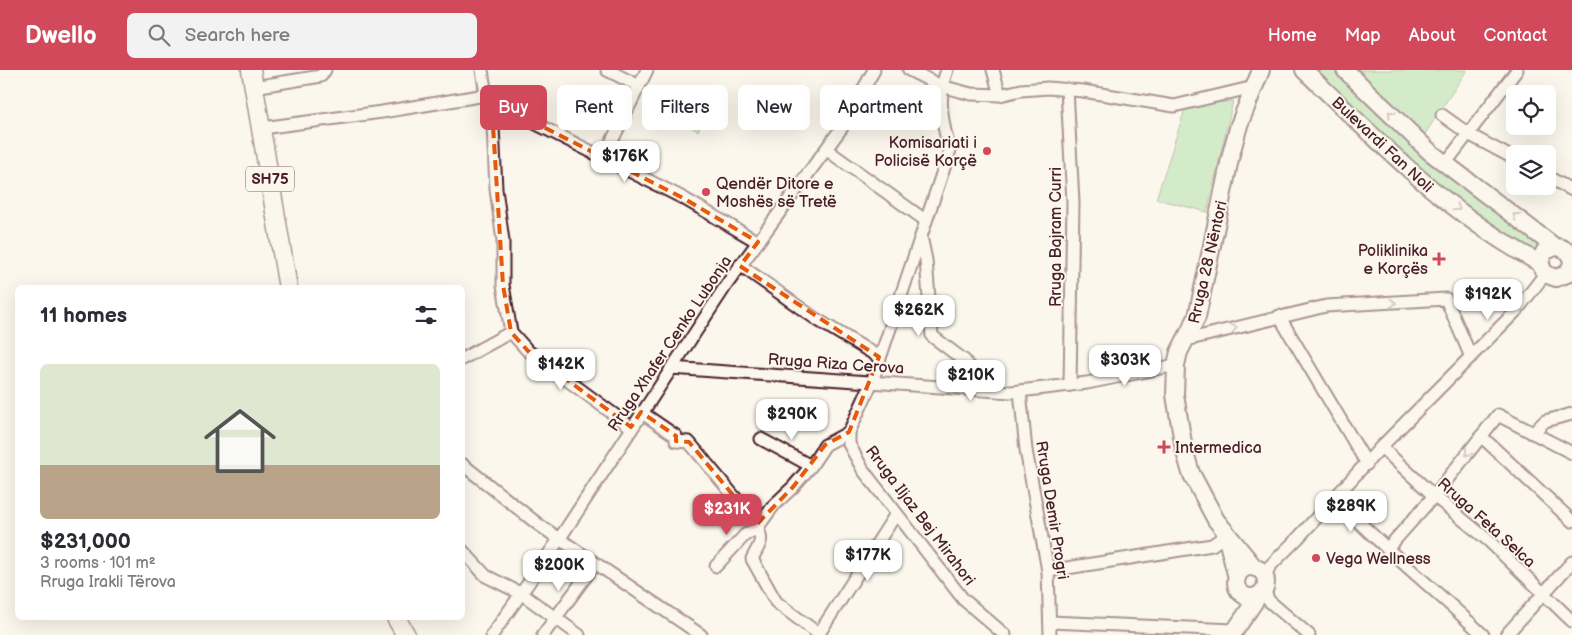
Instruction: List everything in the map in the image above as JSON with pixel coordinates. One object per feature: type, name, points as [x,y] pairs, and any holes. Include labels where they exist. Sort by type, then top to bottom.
[{"type":"main road","name":"Rruga 28 Nëntori","points":[[1261,70],[1239,125],[1231,154],[1197,317],[1179,352],[1176,365],[1176,395],[1184,449],[1191,472],[1202,495],[1226,535],[1261,582]]},
{"type":"main road","name":"Bulevardi Fan Noli","points":[[1304,70],[1411,173],[1433,191],[1543,268]]},
{"type":"main road","name":"Bulevardi Fan Noli","points":[[1345,70],[1445,164],[1568,260]]},
{"type":"main road","name":"SH75","points":[[253,78],[288,285]]},
{"type":"main road","points":[[1544,252],[1568,260],[1552,278],[1543,268],[1544,252]]},
{"type":"main road","name":"Rruga 28 Nëntori","points":[[1226,535],[1237,584],[1233,632]]},
{"type":"main road","points":[[1247,568],[1261,582],[1252,597],[1244,595],[1237,584],[1241,572],[1247,568]]},
{"type":"main road","points":[[1233,632],[1261,582]]},
{"type":"main road","points":[[401,626],[416,635]]},
{"type":"street","points":[[253,78],[321,76],[325,70]]},
{"type":"street","points":[[482,70],[484,85]]},
{"type":"street","points":[[607,70],[639,86]]},
{"type":"street","points":[[604,157],[647,70]]},
{"type":"street","name":"Rruga Xhafer Cenko Lubonja","points":[[492,635],[560,538],[631,427],[740,265],[843,126],[874,70]]},
{"type":"street","points":[[909,70],[939,85]]},
{"type":"street","points":[[716,566],[746,535],[764,520],[774,505],[811,466],[825,445],[849,432],[872,382],[950,150],[944,126],[941,86],[946,70]]},
{"type":"street","points":[[993,70],[1000,95]]},
{"type":"street","points":[[1445,164],[1470,135],[1517,70]]},
{"type":"street","points":[[941,86],[971,94],[1000,95],[1021,90],[1067,89],[1174,106],[1254,87]]},
{"type":"street","name":"Rruga Bajram Curri","points":[[1067,89],[1073,202],[1070,385]]},
{"type":"street","points":[[262,128],[382,112],[480,96]]},
{"type":"street","points":[[1442,115],[1470,135],[1506,154]]},
{"type":"street","points":[[547,128],[683,198],[758,242]]},
{"type":"street","points":[[493,130],[496,189],[503,242],[503,285],[511,332],[528,351],[631,427]]},
{"type":"street","points":[[826,150],[925,220]]},
{"type":"street","points":[[1556,181],[1572,190]]},
{"type":"street","points":[[921,239],[926,260],[932,336],[965,361],[978,380],[995,391]]},
{"type":"street","points":[[740,265],[816,319],[879,357]]},
{"type":"street","points":[[1309,635],[1270,601],[1261,582],[1270,566],[1381,447],[1517,310],[1543,268]]},
{"type":"street","points":[[1186,340],[1326,306],[1446,298],[1471,357]]},
{"type":"street","points":[[1279,316],[1367,464]]},
{"type":"street","points":[[465,357],[511,332]]},
{"type":"street","name":"Rruga Riza Cerova","points":[[671,368],[995,391],[1020,391],[1070,385],[1176,365]]},
{"type":"street","name":"Rruga Demir Progri","points":[[1020,391],[1026,450],[1048,571],[1050,635]]},
{"type":"street","points":[[641,412],[676,436],[676,441],[689,442],[757,526],[761,536],[761,543],[752,559],[776,602],[819,635],[896,514]]},
{"type":"street","points":[[1533,433],[1545,421],[1572,414]]},
{"type":"street","points":[[1386,548],[1434,496],[1498,415],[1572,453]]},
{"type":"street","name":"Rruga Iljaz Bej Mirahori","points":[[849,432],[852,452],[896,514],[963,599],[1005,635]]},
{"type":"street","points":[[1481,436],[1572,521]]},
{"type":"street","points":[[761,439],[811,466]]},
{"type":"street","name":"Rruga Feta Selca","points":[[1381,447],[1434,496],[1489,541],[1572,621]]},
{"type":"street","points":[[465,466],[527,516],[695,634]]},
{"type":"street","points":[[1335,498],[1386,548],[1440,594],[1483,635]]},
{"type":"street","points":[[1048,571],[1212,545],[1226,535]]},
{"type":"street","points":[[465,553],[486,576],[522,594],[579,635]]},
{"type":"street","points":[[1506,635],[1572,562]]},
{"type":"street","points":[[543,635],[595,564]]},
{"type":"street","points":[[1050,622],[1233,632]]},
{"type":"highlighted area","points":[[502,106],[683,198],[758,242],[740,266],[879,357],[849,432],[825,445],[793,487],[757,524],[689,442],[676,441],[676,436],[641,412],[631,427],[528,351],[511,332],[503,285],[493,126]]},
{"type":"green space","points":[[1308,70],[1342,70],[1550,245],[1539,260],[1437,191]]},
{"type":"green space","points":[[1353,70],[1467,70],[1423,137]]},
{"type":"green space","points":[[1233,101],[1207,212],[1156,199],[1186,106]]},
{"type":"place","name":"Komisariati i Policisë Korçë","points":[[987,151]]},
{"type":"place","name":"Qendër Ditore e Moshës së Tretë","points":[[706,192]]},
{"type":"place","name":"Poliklinika e Korçës","points":[[1439,259]]},
{"type":"place","name":"Intermedica","points":[[1164,447]]},
{"type":"place","name":"Vega Wellness","points":[[1316,558]]}]
